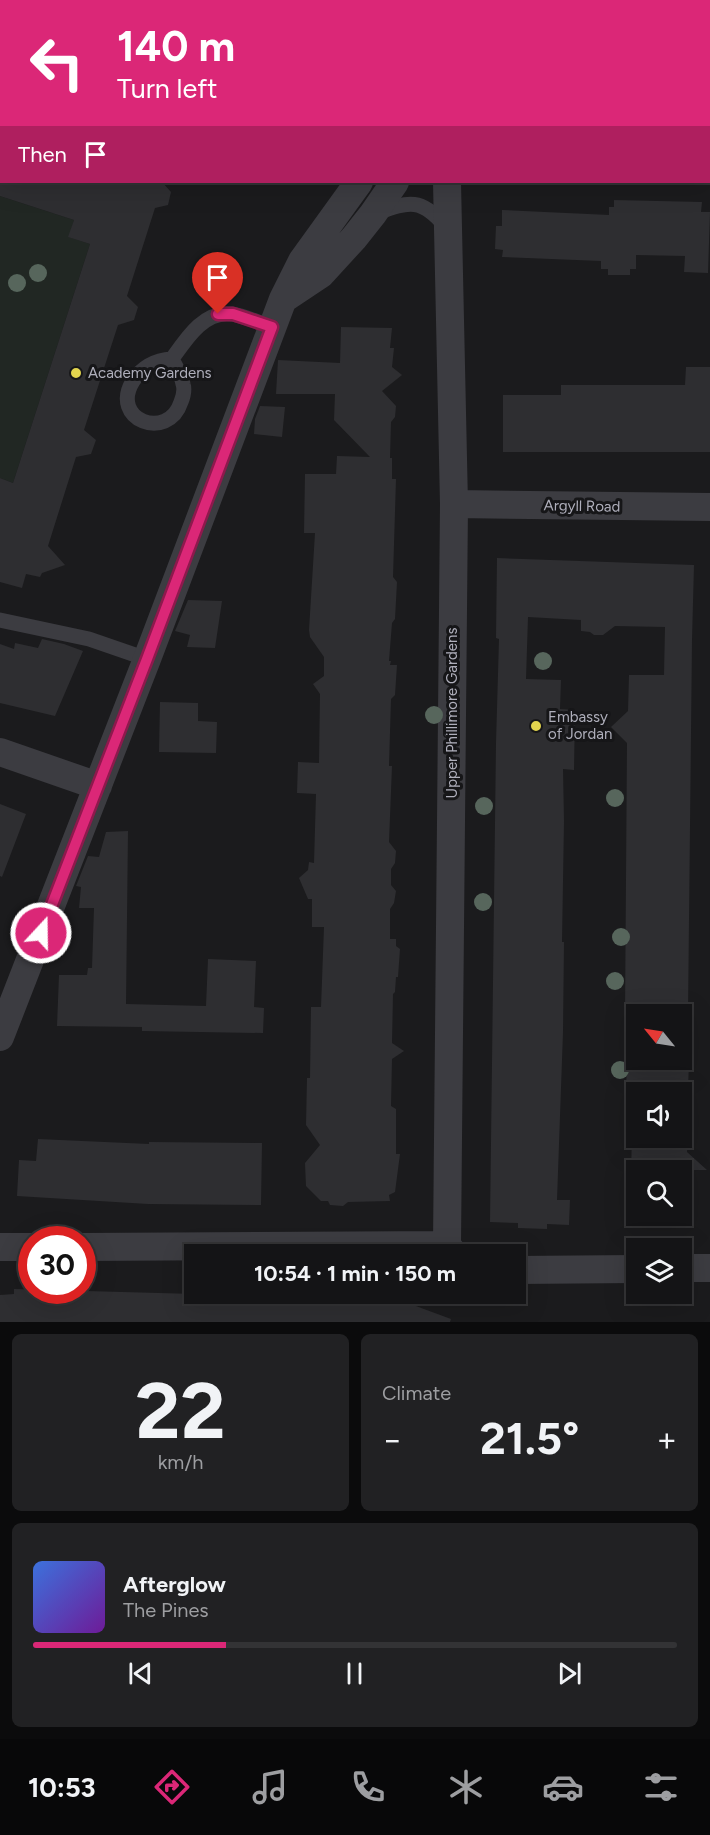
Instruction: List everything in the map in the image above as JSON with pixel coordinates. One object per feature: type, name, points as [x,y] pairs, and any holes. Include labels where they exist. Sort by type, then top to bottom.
[{"type":"street","points":[[0,1037],[147,659],[283,299],[302,261],[359,183]]},
{"type":"street","points":[[283,299],[321,274],[354,238],[394,183]]},
{"type":"street","name":"Upper Phillimore Gardens","points":[[447,183],[454,504],[451,1244]]},
{"type":"street","name":"Argyll Road","points":[[454,504],[710,507]]},
{"type":"street","points":[[0,752],[98,786]]},
{"type":"street","points":[[0,1247],[18,1247]]},
{"type":"street","points":[[96,1247],[184,1248]]},
{"type":"street","points":[[692,1268],[710,1268]]},
{"type":"street","points":[[526,1270],[626,1269]]},
{"type":"lane","points":[[373,214],[402,203],[422,205],[435,214],[447,228]]},
{"type":"lane","points":[[172,359],[184,385],[179,408],[170,418],[159,423],[149,424],[139,420],[127,403],[129,390],[134,381],[149,365],[160,360],[172,359],[202,322],[218,314],[233,314],[272,327]]},
{"type":"lane","points":[[0,620],[89,639],[147,659]]},
{"type":"shaded area","points":[[0,196],[74,220],[69,237],[90,244],[13,483],[0,478]]},
{"type":"building","name":"Academy Gardens","points":[[0,183],[163,183],[171,192],[168,205],[155,208],[127,296],[138,307],[134,320],[118,325],[84,430],[96,440],[91,454],[76,457],[48,546],[65,565],[42,573],[40,577],[26,574],[22,588],[0,582],[0,478],[13,483],[90,244],[68,237],[74,220],[0,196]]},
{"type":"building","points":[[614,200],[702,202],[701,212],[710,212],[708,273],[684,272],[685,256],[636,255],[636,269],[630,269],[630,275],[608,275],[608,269],[601,269],[601,261],[502,257],[503,250],[495,249],[496,226],[502,226],[502,210],[609,215],[609,207],[614,207]]},
{"type":"building","points":[[341,327],[392,328],[390,348],[394,348],[392,367],[402,375],[382,391],[396,406],[395,417],[391,422],[390,458],[392,458],[392,479],[396,479],[393,577],[397,582],[389,661],[391,661],[390,665],[397,665],[395,695],[391,699],[389,766],[392,766],[389,842],[396,851],[395,863],[391,869],[391,885],[396,891],[394,903],[390,909],[390,939],[396,939],[396,946],[400,949],[398,977],[396,977],[393,994],[392,1043],[404,1051],[392,1059],[391,1106],[396,1109],[396,1154],[400,1154],[395,1192],[389,1195],[390,1201],[348,1202],[343,1206],[330,1205],[328,1201],[321,1201],[306,1186],[305,1163],[320,1145],[306,1125],[307,1078],[310,1078],[311,1007],[321,1007],[324,927],[312,927],[312,899],[308,899],[299,878],[308,870],[309,862],[314,863],[316,794],[297,793],[298,762],[319,763],[320,694],[313,684],[324,676],[324,657],[310,637],[309,630],[315,533],[304,533],[305,474],[336,474],[337,456],[370,457],[334,420],[335,394],[276,394],[278,360],[340,363]]},
{"type":"building","points":[[686,367],[710,367],[710,452],[503,452],[503,395],[561,395],[561,385],[685,385]]},
{"type":"building","points":[[260,406],[285,407],[282,437],[254,434],[255,419]]},
{"type":"building","points":[[497,558],[694,565],[688,1004],[626,1004],[625,1014],[627,743],[611,727],[628,711],[629,675],[664,675],[665,627],[615,626],[603,635],[594,635],[581,631],[581,620],[528,617],[526,679],[561,680],[560,709],[575,710],[574,770],[563,769],[563,1032],[557,1200],[570,1200],[569,1225],[547,1224],[547,1229],[518,1228],[518,1223],[490,1222],[499,639],[496,638]]},
{"type":"building","points":[[188,600],[222,601],[215,648],[187,647],[190,635],[175,631]]},
{"type":"building","points":[[42,639],[83,651],[55,716],[0,703],[0,644],[14,649],[15,643],[38,648]]},
{"type":"building","points":[[160,702],[198,703],[198,721],[217,722],[216,753],[159,752]]},
{"type":"building","points":[[0,804],[26,814],[2,877],[0,876]]},
{"type":"building","points":[[128,831],[126,1004],[206,1006],[208,959],[256,961],[254,1007],[264,1008],[263,1033],[142,1031],[142,1027],[57,1026],[59,975],[87,975],[88,968],[92,968],[94,908],[79,908],[81,887],[76,886],[88,856],[99,857],[106,832]]},
{"type":"building","points":[[627,1070],[689,1070],[688,1082],[626,1082]]},
{"type":"building","points":[[38,1139],[149,1144],[149,1142],[262,1143],[261,1205],[148,1204],[17,1196],[19,1160],[36,1161]]},
{"type":"building","points":[[632,1148],[687,1148],[687,1152],[707,1170],[692,1170],[692,1160],[631,1160]]},
{"type":"building","points":[[14,1289],[18,1289],[18,1304],[96,1304],[96,1291],[184,1294],[184,1304],[410,1304],[451,1319],[450,1322],[0,1322],[0,1295],[14,1294]]},
{"type":"place","name":"Academy Gardens","points":[[76,373]]},
{"type":"place","name":"Embassy of Jordan","points":[[536,726]]},
{"type":"route","points":[[41,933],[272,327],[233,314],[218,314]]}]
